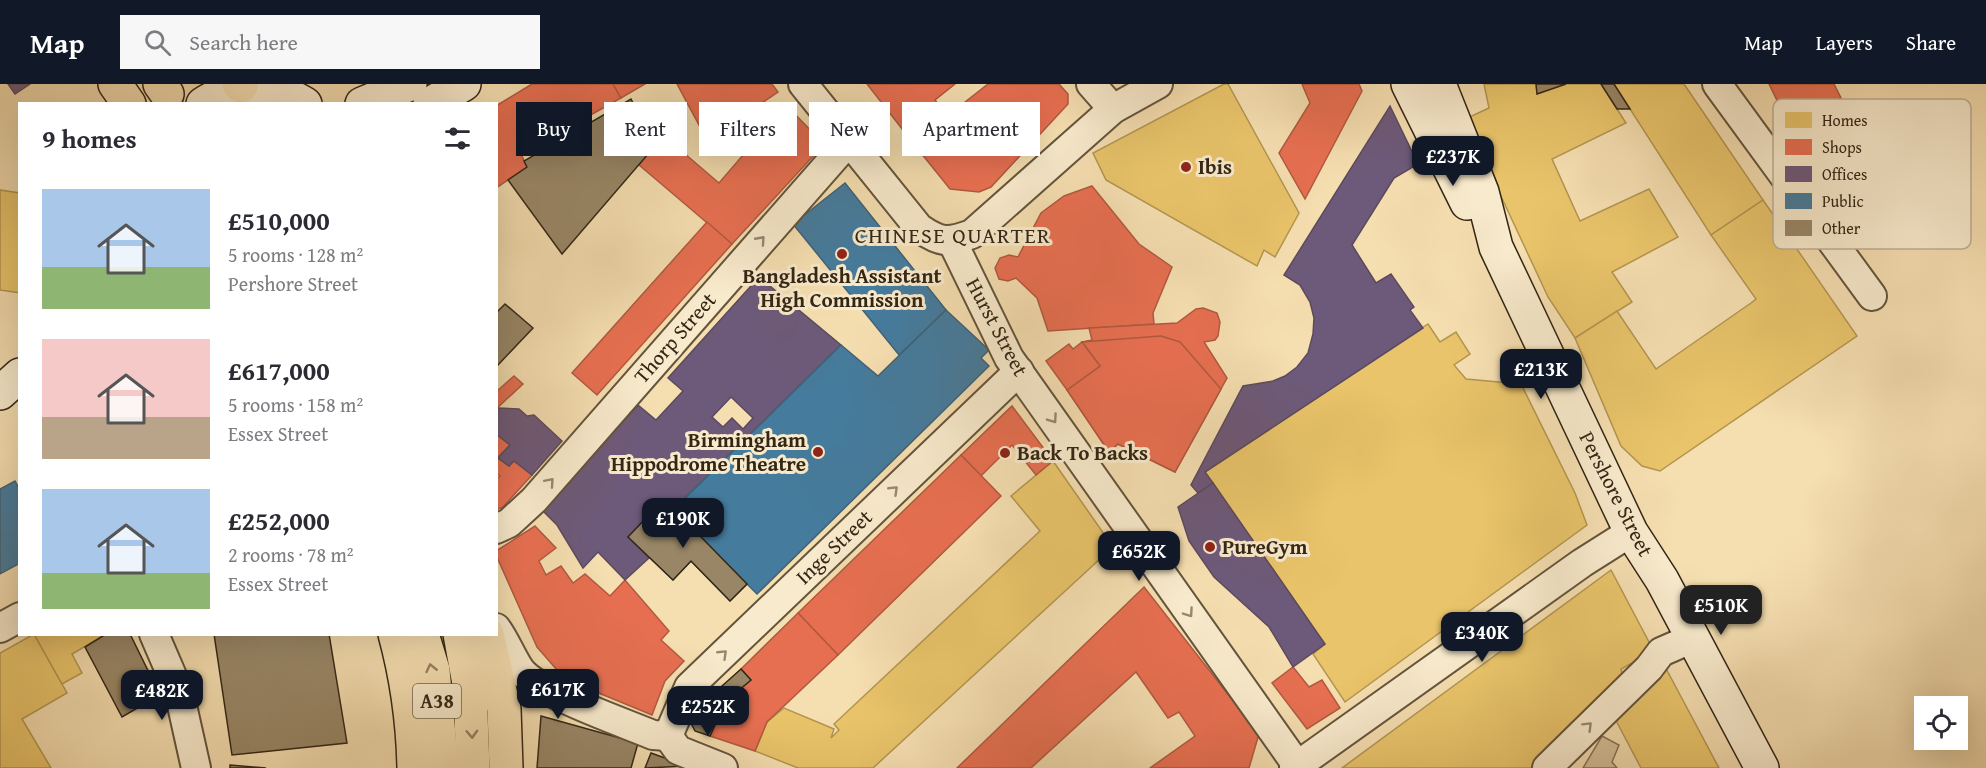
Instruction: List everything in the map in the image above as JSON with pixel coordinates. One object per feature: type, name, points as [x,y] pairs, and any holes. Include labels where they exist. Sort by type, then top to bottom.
[{"type":"highway","points":[[115,84],[128,102]]},
{"type":"highway","points":[[395,636],[404,669],[412,720],[414,768]]},
{"type":"highway","name":"A38","points":[[423,636],[432,670],[442,768]]},
{"type":"highway","name":"A38","points":[[460,636],[470,689],[473,768]]},
{"type":"highway","points":[[487,636],[504,710],[506,768]]},
{"type":"street","points":[[105,84],[108,102]]},
{"type":"street","points":[[367,102],[410,84]]},
{"type":"street","points":[[433,102],[464,84]]},
{"type":"street","points":[[803,84],[818,102]]},
{"type":"street","points":[[1091,84],[1113,109]]},
{"type":"street","points":[[863,156],[919,228],[936,239],[952,241],[972,234],[1113,109],[1158,84]]},
{"type":"street","name":"Pershore Street","points":[[1408,84],[1476,222],[1496,247]]},
{"type":"street","name":"Pershore Street","points":[[1439,84],[1482,192],[1496,247],[1631,532],[1693,638],[1762,768]]},
{"type":"street","points":[[1717,84],[1773,161]]},
{"type":"street","points":[[205,102],[212,96],[240,85],[271,89],[300,102]]},
{"type":"street","name":"Thorp Street","points":[[498,528],[509,523],[534,500],[836,156]]},
{"type":"street","name":"Hurst Street","points":[[952,241],[1009,358],[1297,767]]},
{"type":"street","points":[[1838,249],[1872,296]]},
{"type":"street","name":"Inge Street","points":[[668,736],[689,687],[1019,371]]},
{"type":"street","points":[[0,395],[18,377]]},
{"type":"street","points":[[0,395],[18,392]]},
{"type":"street","points":[[1297,767],[1582,563],[1631,532]]},
{"type":"street","points":[[0,628],[18,618]]},
{"type":"street","points":[[498,631],[508,644],[521,672],[539,685],[653,735],[668,736],[678,750],[723,768]]},
{"type":"street","points":[[155,636],[179,692],[196,768]]},
{"type":"street","points":[[1547,768],[1648,668],[1661,652],[1693,638]]},
{"type":"shaded area","points":[[1602,736],[1619,745],[1612,762],[1617,768],[1583,768]]},
{"type":"building: Homes","name":"Ibis","points":[[1224,84],[1228,84],[1299,213],[1275,257],[1264,250],[1257,266],[1106,180],[1093,153]]},
{"type":"building: Homes","points":[[1484,84],[1536,84],[1537,94],[1566,84],[1601,84],[1626,123],[1552,159],[1580,221],[1649,189],[1678,237],[1612,272],[1632,302],[1575,338],[1548,297],[1465,119],[1489,108]]},
{"type":"building: Homes","points":[[1614,84],[1684,84],[1763,200],[1711,235]]},
{"type":"building: Homes","points":[[0,190],[18,193],[18,293],[0,290]]},
{"type":"building: Homes","points":[[1763,200],[1773,214],[1773,249],[1797,249],[1857,336],[1660,471],[1642,466],[1621,446],[1575,338],[1617,311],[1656,369],[1751,303],[1756,299],[1711,235]]},
{"type":"building: Homes","points":[[1428,324],[1440,342],[1456,332],[1470,354],[1454,365],[1466,379],[1521,384],[1575,493],[1587,525],[1345,702],[1313,654],[1325,644],[1205,472]]},
{"type":"building: Homes","points":[[1053,461],[1113,547],[873,768],[798,768],[755,751],[767,722],[784,708],[834,729],[831,738],[839,730],[834,724],[1040,531],[1011,496]]},
{"type":"building: Homes","points":[[1611,570],[1650,644],[1641,658],[1621,669],[1624,679],[1533,768],[1342,768]]},
{"type":"building: Homes","points":[[30,636],[35,636],[67,693],[22,719],[51,768],[0,768],[0,653]]},
{"type":"building: Homes","points":[[35,636],[103,636],[72,654],[82,673],[62,684]]},
{"type":"building: Homes","points":[[1662,661],[1719,768],[1641,768],[1612,713]]},
{"type":"building: Shops","points":[[532,84],[613,84],[621,98],[614,102],[604,102],[604,108],[592,114],[592,102],[516,102],[516,156],[522,156],[527,167],[498,187],[498,105]]},
{"type":"building: Shops","points":[[613,84],[645,84],[621,98]]},
{"type":"building: Shops","points":[[677,84],[772,84],[778,92],[763,102],[699,102],[699,125]]},
{"type":"building: Shops","points":[[867,84],[955,84],[935,100],[936,102],[902,102],[902,129],[890,114],[890,102],[881,102]]},
{"type":"building: Shops","points":[[988,84],[1059,84],[1068,94],[1068,104],[1040,134],[1040,102],[965,102]]},
{"type":"building: Shops","points":[[1302,84],[1359,84],[1362,91],[1305,199],[1279,153],[1310,103]]},
{"type":"building: Shops","points":[[1769,84],[1834,84],[1841,98],[1839,99],[1776,99]]},
{"type":"building: Shops","points":[[797,116],[809,129],[809,156],[813,156],[732,244],[639,165],[646,156],[687,156],[719,183],[742,156],[797,156]]},
{"type":"building: Shops","points":[[923,156],[1020,156],[991,187],[979,192],[950,189]]},
{"type":"building: Shops","points":[[1092,186],[1139,244],[1172,267],[1153,313],[1154,324],[1048,331],[1037,298],[1016,278],[1008,281],[999,279],[995,268],[1000,258],[1009,255],[1018,257],[1041,213],[1064,196]]},
{"type":"building: Shops","points":[[707,222],[732,244],[597,395],[572,373]]},
{"type":"building: Shops","points":[[1203,308],[1217,313],[1220,322],[1218,336],[1215,340],[1204,342],[1227,378],[1175,472],[1118,444],[1109,452],[1067,390],[1100,366],[1082,342],[1092,340],[1089,328],[1177,323],[1196,309]]},
{"type":"building: Shops","points":[[1161,336],[1180,342],[1221,389],[1175,472],[1118,444],[1109,452],[1067,390],[1100,366],[1082,342]]},
{"type":"building: Shops","points":[[1082,342],[1100,366],[1067,390],[1046,361],[1069,344],[1073,349]]},
{"type":"building: Shops","points":[[514,376],[523,384],[498,407],[498,390]]},
{"type":"building: Shops","points":[[1012,406],[1053,461],[1036,475],[1012,445],[981,476],[961,455]]},
{"type":"building: Shops","points":[[498,436],[510,445],[498,457]]},
{"type":"building: Shops","points":[[961,455],[1001,496],[838,655],[798,613]]},
{"type":"building: Shops","points":[[498,458],[509,466],[514,461],[532,475],[503,507],[498,509],[498,478],[500,476],[498,474]]},
{"type":"building: Shops","points":[[535,526],[556,548],[539,561],[546,575],[561,566],[573,583],[585,574],[610,596],[625,580],[669,631],[661,640],[684,661],[665,681],[652,715],[565,679],[537,647],[498,559],[498,550]]},
{"type":"building: Shops","points":[[1144,587],[1259,734],[1249,768],[1150,768],[1195,736],[1179,712],[1168,718],[1136,672],[1031,768],[957,768]]},
{"type":"building: Shops","points":[[798,613],[838,655],[767,722],[755,751],[710,736],[726,701],[751,680],[741,669]]},
{"type":"building: Shops","points":[[1293,667],[1309,687],[1322,680],[1340,708],[1307,729],[1272,683]]},
{"type":"building: Offices","points":[[8,84],[30,84],[15,94]]},
{"type":"building: Offices","points":[[1390,106],[1418,164],[1394,178],[1352,245],[1376,283],[1391,274],[1414,307],[1410,310],[1423,328],[1205,472],[1213,483],[1198,493],[1191,485],[1243,386],[1273,381],[1285,376],[1297,367],[1308,353],[1314,318],[1310,302],[1300,285],[1284,275]]},
{"type":"building: Offices","points":[[759,277],[841,345],[674,509],[664,499],[628,537],[649,558],[625,580],[598,552],[583,568],[557,525],[542,510],[638,405],[656,420],[683,391],[668,378]],"holes":[[[731,397],[753,418],[743,429],[732,418],[723,427],[712,417]]]},
{"type":"building: Offices","points":[[498,408],[519,409],[527,416],[534,415],[562,441],[532,475],[514,461],[509,466],[498,458],[510,445],[498,436]]},
{"type":"building: Offices","points":[[1213,483],[1325,644],[1293,667],[1269,627],[1214,577],[1189,541],[1178,507]]},
{"type":"building: Public","points":[[845,183],[946,310],[899,355],[793,224]]},
{"type":"building: Public","name":"Birmingham Hippodrome Theatre","points":[[946,310],[989,350],[981,358],[989,366],[757,594],[747,584],[730,601],[691,561],[673,580],[628,537],[664,499],[674,509],[841,345],[878,376]]},
{"type":"building: Public","points":[[15,481],[18,486],[18,564],[0,574],[0,489]]},
{"type":"building: Other","points":[[1536,84],[1566,84],[1537,94]]},
{"type":"building: Other","points":[[1601,84],[1614,84],[1630,109],[1617,109]]},
{"type":"building: Other","points":[[604,115],[604,156],[646,156],[562,254],[508,180],[527,167],[524,161],[533,156],[592,156],[592,122]]},
{"type":"building: Other","points":[[505,304],[533,328],[498,365],[498,311]]},
{"type":"building: Other","points":[[664,499],[747,584],[730,601],[691,561],[673,580],[628,537]]},
{"type":"building: Other","points":[[103,636],[131,636],[160,695],[122,717],[85,647]]},
{"type":"building: Other","points":[[214,636],[329,636],[347,743],[232,755]]},
{"type":"building: Other","points":[[741,669],[751,680],[726,701],[713,694]]},
{"type":"building: Other","points":[[713,694],[726,701],[710,736],[695,731],[691,723],[697,709]]},
{"type":"building: Other","points":[[541,716],[638,743],[631,768],[537,768]]},
{"type":"building: Other","points":[[651,753],[687,766],[645,768]]},
{"type":"building: Other","points":[[230,765],[266,768],[230,768]]},
{"type":"place","name":"Ibis","points":[[1186,167]]},
{"type":"place","name":"Bangladesh Assistant High Commission","points":[[842,254]]},
{"type":"place","name":"Birmingham Hippodrome Theatre","points":[[818,452]]},
{"type":"place","name":"Back To Backs","points":[[1005,453]]},
{"type":"place","name":"PureGym","points":[[1210,547]]},
{"type":"district","name":"CHINESE QUARTER","points":[[953,235]]}]
